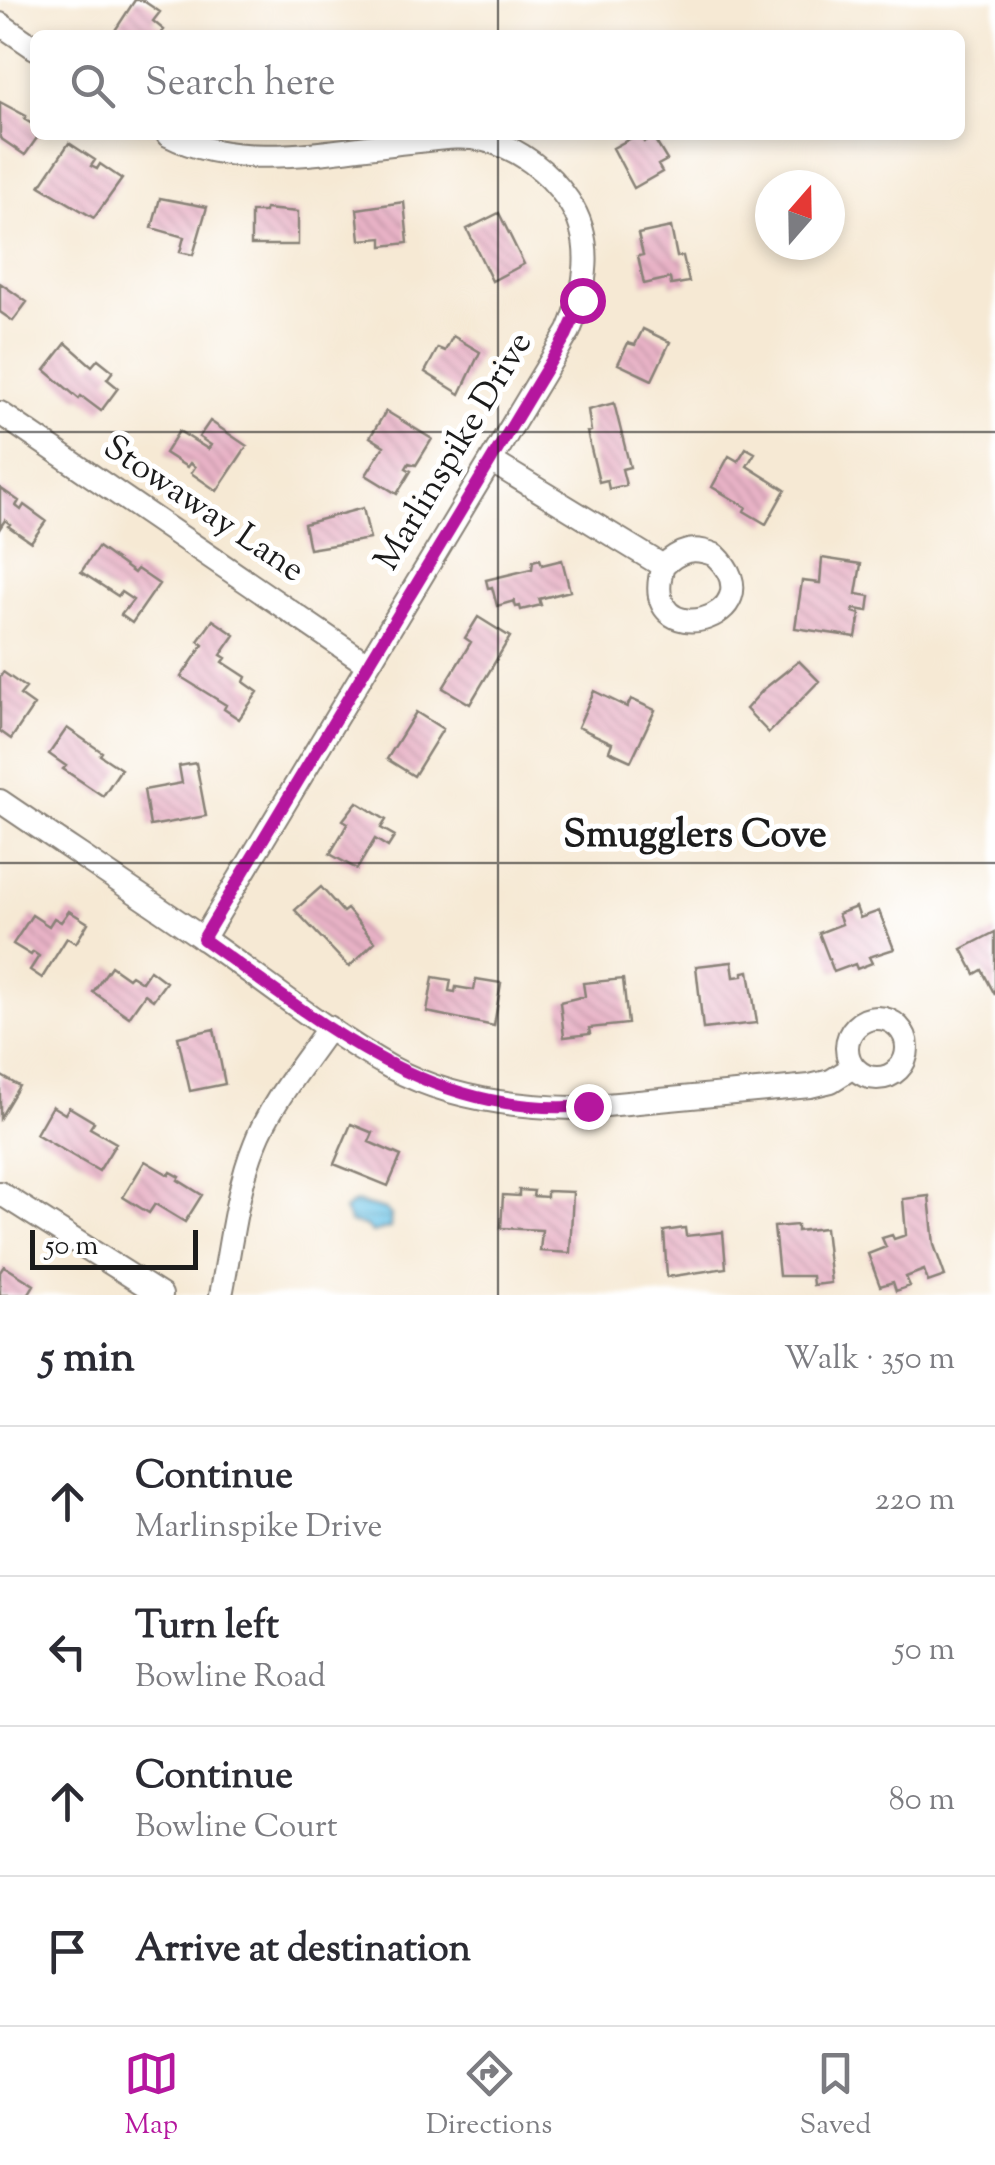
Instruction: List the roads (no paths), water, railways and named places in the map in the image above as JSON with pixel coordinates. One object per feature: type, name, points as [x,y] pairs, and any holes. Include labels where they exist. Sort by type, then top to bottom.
[{"type":"street","points":[[0,24],[30,45]]},
{"type":"street","name":"Marlinspike Drive","points":[[185,140],[218,150],[269,156],[432,140]]},
{"type":"street","name":"Marlinspike Drive","points":[[203,939],[569,331],[582,300],[586,272],[584,242],[576,212],[559,186],[529,160],[485,140]]},
{"type":"street","name":"Stowaway Lane","points":[[0,413],[367,664]]},
{"type":"street","points":[[491,461],[663,566]]},
{"type":"street","points":[[0,801],[329,1027],[392,1068],[438,1087],[478,1098],[574,1108],[810,1086],[831,1081],[853,1067]]},
{"type":"street","points":[[221,1295],[255,1143],[329,1027]]},
{"type":"street","points":[[0,1193],[161,1295]]},
{"type":"water","points":[[355,1202],[385,1210],[391,1215],[390,1228],[372,1233],[365,1226],[350,1223],[344,1210]]},
{"type":"district","name":"Smugglers Cove","points":[[695,837]]}]
